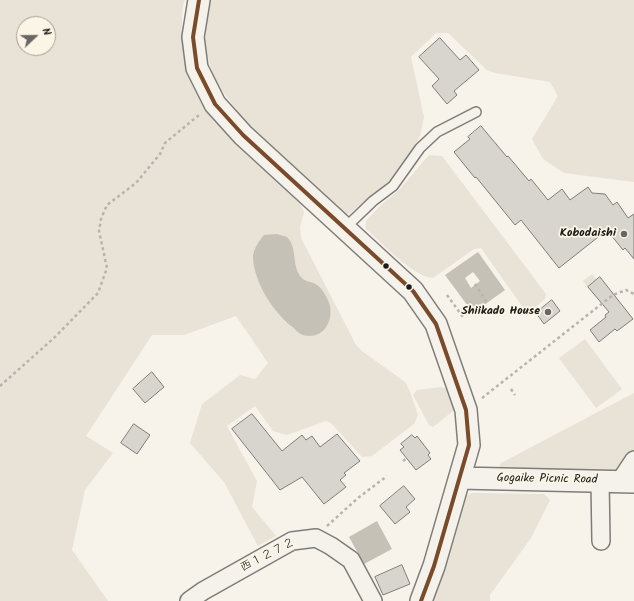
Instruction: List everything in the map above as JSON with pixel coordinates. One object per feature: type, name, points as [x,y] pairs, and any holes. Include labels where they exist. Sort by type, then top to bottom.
[{"type":"street","points":[[196,2],[193,37],[197,68],[215,104],[243,135],[413,291],[436,324],[466,410],[469,445],[434,566],[421,601]]},
{"type":"street","points":[[627,482],[634,460]]},
{"type":"street","name":"Gogaike Picnic Road","points":[[460,478],[627,482]]},
{"type":"street","points":[[600,481],[601,541]]},
{"type":"street","name":"西１２７２","points":[[189,601],[292,541],[316,538],[331,546],[351,560],[373,601]]},
{"type":"lane","points":[[345,228],[373,201],[393,186],[420,148],[437,132],[476,112]]},
{"type":"path","points":[[0,386],[54,338],[98,293],[107,268],[100,231],[101,219],[107,205],[136,183],[160,154],[165,143],[193,119],[215,104]]},
{"type":"path","points":[[475,284],[488,304]]},
{"type":"path","points":[[496,388],[613,295],[626,290],[634,294]]},
{"type":"path","points":[[447,295],[462,317]]},
{"type":"path","points":[[511,389],[515,395]]},
{"type":"path","points":[[403,461],[407,458]]},
{"type":"path","points":[[331,522],[387,476]]},
{"type":"shaded area","points":[[0,0],[185,0],[182,10],[184,58],[191,81],[202,103],[209,114],[300,203],[304,212],[300,227],[301,238],[356,345],[405,382],[418,415],[414,424],[372,456],[362,457],[331,423],[326,421],[287,435],[273,431],[255,406],[227,426],[257,481],[252,507],[276,536],[258,546],[224,482],[190,443],[202,404],[240,375],[255,379],[268,363],[236,316],[184,335],[152,335],[86,436],[113,453],[85,490],[72,550],[108,601],[0,601]]},
{"type":"shaded area","points":[[211,0],[634,0],[634,182],[564,173],[543,159],[532,139],[558,96],[550,82],[495,73],[487,70],[448,33],[436,33],[411,57],[424,117],[420,136],[410,155],[387,183],[349,214],[342,214],[244,120],[215,81],[205,48],[206,22]]},
{"type":"shaded area","points":[[429,155],[442,156],[546,294],[545,299],[533,309],[524,309],[481,248],[474,249],[433,278],[425,276],[407,265],[366,229],[366,221],[380,206],[399,190]]},
{"type":"shaded area","points":[[277,234],[287,237],[291,242],[296,267],[300,275],[303,279],[319,287],[325,294],[329,303],[331,312],[328,324],[316,335],[302,335],[286,322],[272,306],[257,276],[253,256],[256,247],[264,235]]},
{"type":"shaded area","points":[[478,252],[505,290],[473,313],[445,275]],"holes":[[[473,272],[480,281],[471,288],[465,278]]]},
{"type":"shaded area","points":[[592,274],[605,290],[595,297],[583,281]]},
{"type":"shaded area","points":[[585,339],[622,389],[596,408],[559,358]]},
{"type":"shaded area","points":[[441,387],[447,389],[454,406],[453,411],[433,427],[429,425],[413,395],[417,390]]},
{"type":"shaded area","points":[[634,393],[634,474],[504,473],[499,468],[501,463]]},
{"type":"shaded area","points":[[472,493],[544,494],[550,500],[531,538],[490,595],[490,601],[431,601],[462,498]]},
{"type":"shaded area","points":[[377,521],[392,549],[364,564],[349,537]]},
{"type":"building","points":[[440,38],[460,60],[466,55],[479,70],[454,91],[457,95],[447,104],[432,86],[439,79],[419,57]]},
{"type":"building","points":[[481,126],[507,157],[508,156],[529,181],[531,179],[548,200],[562,189],[570,200],[588,187],[592,193],[605,194],[613,205],[617,202],[628,218],[634,214],[634,259],[625,248],[623,250],[607,230],[559,268],[521,220],[515,225],[454,152],[470,139],[468,137]]},
{"type":"building","points":[[600,277],[633,319],[617,331],[615,329],[599,342],[590,330],[606,317],[605,315],[609,312],[588,287]]},
{"type":"building","name":"Shiikado House","points":[[552,300],[560,311],[544,324],[536,313]]},
{"type":"building","points":[[152,372],[164,387],[145,403],[133,389]]},
{"type":"building","points":[[252,414],[282,451],[302,435],[306,440],[312,436],[320,447],[337,434],[360,461],[344,473],[346,475],[340,480],[346,487],[324,504],[302,477],[280,490],[232,429]]},
{"type":"building","points":[[134,424],[150,435],[137,454],[121,443]]},
{"type":"building","points":[[412,435],[415,438],[417,436],[430,453],[428,455],[431,459],[416,470],[400,450],[404,447],[401,444]]},
{"type":"building","points":[[404,486],[415,499],[406,507],[410,512],[395,524],[380,506]]},
{"type":"building","points":[[402,565],[410,584],[383,595],[375,577]]},
{"type":"transit line","points":[[199,0],[193,37],[197,68],[215,104],[243,135],[413,291],[436,324],[466,410],[469,445],[434,566],[421,601]]},
{"type":"place","name":"Kobodaishi","points":[[624,234]]},
{"type":"place","name":"Shiikado House","points":[[548,312]]}]
